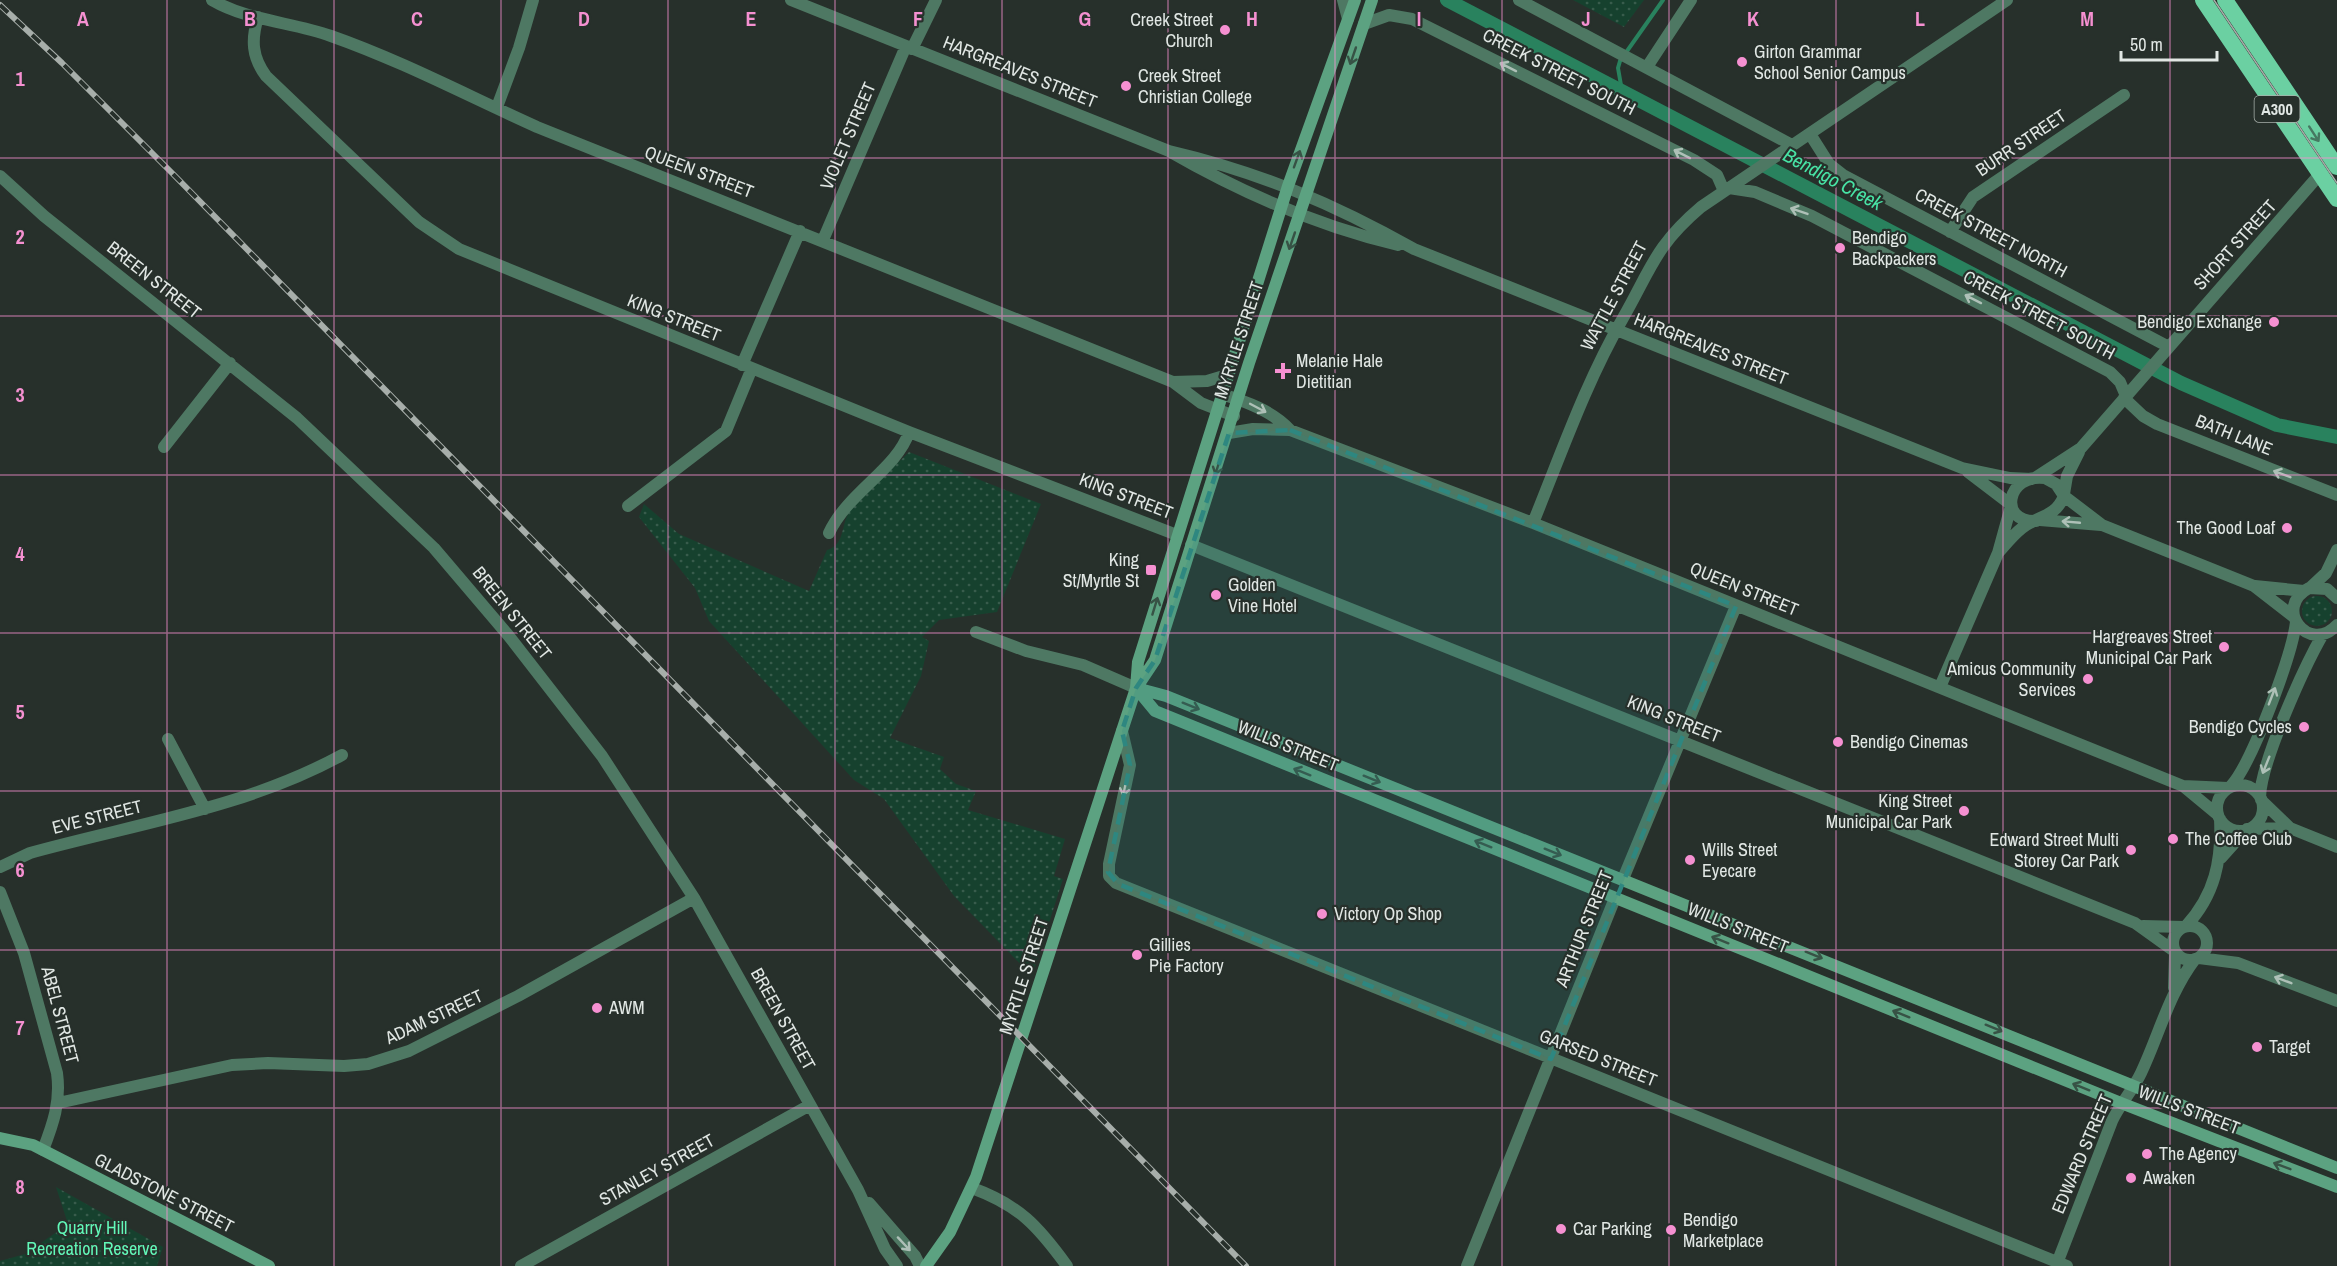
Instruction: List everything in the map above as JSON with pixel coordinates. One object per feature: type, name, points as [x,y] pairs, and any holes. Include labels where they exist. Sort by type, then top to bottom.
[{"type":"highway","name":"A300","points":[[2204,0],[2337,199]]},
{"type":"highway","name":"A300","points":[[2225,0],[2335,160]]},
{"type":"highway","points":[[2320,174],[2335,160]]},
{"type":"main road","name":"MYRTLE STREET","points":[[926,1266],[950,1232],[972,1188],[1009,1079],[1136,688],[1138,662],[1216,409],[1288,186],[1354,0]]},
{"type":"main road","name":"MYRTLE STREET","points":[[1136,688],[1155,660],[1238,399],[1371,0]]},
{"type":"main road","name":"WILLS STREET","points":[[1136,688],[1166,696],[2337,1168]]},
{"type":"main road","name":"WILLS STREET","points":[[1136,688],[1155,711],[2121,1103],[2337,1187]]},
{"type":"main road","name":"ARTHUR STREET","points":[[1615,898],[1623,879]]},
{"type":"main road","points":[[2178,1125],[2185,1107]]},
{"type":"main road","points":[[0,1138],[23,1141],[43,1150]]},
{"type":"main road","name":"GLADSTONE STREET","points":[[43,1150],[269,1266]]},
{"type":"street","name":"QUEEN STREET","points":[[212,0],[258,17],[337,38],[537,127],[1173,382],[1201,403],[1234,416]]},
{"type":"street","points":[[496,107],[519,48],[533,0]]},
{"type":"street","name":"HARGREAVES STREET","points":[[791,0],[1169,151],[1220,180],[1301,214],[1414,249]]},
{"type":"street","name":"VIOLET STREET","points":[[823,240],[909,47],[936,0]]},
{"type":"street","points":[[1343,0],[1348,19]]},
{"type":"street","points":[[1519,0],[1792,145]]},
{"type":"street","points":[[1647,67],[1691,0]]},
{"type":"street","name":"WATTLE STREET","points":[[1533,523],[1602,353],[1664,242],[1685,221],[1744,177],[2007,0]]},
{"type":"street","name":"CREEK STREET SOUTH","points":[[1364,24],[1389,15],[1412,19],[1694,160],[1717,175],[1727,189],[1755,192],[1812,216],[2001,314],[2110,372],[2120,382],[2125,397]]},
{"type":"street","name":"KING STREET","points":[[258,17],[253,33],[253,50],[267,76],[411,215],[437,235],[479,259],[909,432],[1177,535]]},
{"type":"street","name":"BURR STREET","points":[[1950,232],[1973,197],[2124,95]]},
{"type":"street","name":"CREEK STREET NORTH","points":[[1810,134],[1829,164],[1839,172],[2166,351]]},
{"type":"street","name":"HARGREAVES STREET","points":[[1169,151],[1226,164],[1288,186],[1414,249],[1962,468],[2010,478],[2034,478]]},
{"type":"street","name":"SHORT STREET","points":[[2034,478],[2080,448],[2320,174]]},
{"type":"street","name":"BREEN STREET","points":[[0,176],[44,216],[297,418],[407,520],[457,574],[508,635],[602,756],[694,898],[858,1190],[885,1249],[897,1266]]},
{"type":"street","points":[[628,506],[726,431],[747,366],[800,231]]},
{"type":"street","points":[[164,447],[230,363]]},
{"type":"street","name":"QUEEN STREET","points":[[1173,382],[1207,381],[1227,375]]},
{"type":"street","name":"QUEEN STREET","points":[[1221,394],[1238,399],[1282,421],[1290,430]]},
{"type":"street","name":"BATH LANE","points":[[2125,397],[2138,412],[2157,424],[2337,495]]},
{"type":"street","name":"QUEEN STREET","points":[[1229,433],[1249,430],[1290,430],[1533,523],[2183,786],[2219,817]]},
{"type":"street","points":[[829,533],[846,504],[899,452],[909,432]]},
{"type":"street","name":"SHORT STREET","points":[[2064,495],[2067,476],[2080,448]]},
{"type":"street","name":"HARGREAVES STREET","points":[[1962,468],[2011,505]]},
{"type":"street","points":[[1940,687],[1998,553],[2012,494],[2016,487],[2034,478],[2052,482],[2064,495],[2102,525],[2254,586],[2307,590],[2327,589],[2337,598]]},
{"type":"street","points":[[1998,553],[2018,531],[2052,514],[2064,495]]},
{"type":"street","points":[[2011,505],[2020,517],[2102,525]]},
{"type":"street","name":"KING STREET","points":[[1191,545],[2143,926],[2174,952]]},
{"type":"street","points":[[2221,858],[2218,800],[2245,766],[2292,646],[2295,602],[2326,573],[2337,550]]},
{"type":"street","points":[[2254,586],[2307,632],[2331,631]]},
{"type":"street","name":"ARTHUR STREET","points":[[1623,879],[1736,606]]},
{"type":"street","points":[[2331,631],[2311,654],[2263,773],[2261,798],[2263,806],[2259,820],[2221,858],[2204,904],[2185,927],[2176,934],[2174,952],[2185,959],[2197,958],[2238,963],[2337,1001]]},
{"type":"street","name":"WILLS STREET","points":[[976,632],[1026,651],[1083,664],[1136,688]]},
{"type":"street","name":"GARSED STREET","points":[[1122,731],[1130,760],[1109,864],[1109,876],[1116,883],[2060,1265]]},
{"type":"street","points":[[168,739],[205,809]]},
{"type":"street","name":"EVE STREET","points":[[0,867],[30,853],[205,809],[276,787],[342,755]]},
{"type":"street","points":[[2230,787],[2244,785],[2261,798],[2290,828]]},
{"type":"street","name":"QUEEN STREET","points":[[2183,786],[2230,787]]},
{"type":"street","points":[[2219,817],[2232,829],[2290,828],[2337,847]]},
{"type":"street","name":"ABEL STREET","points":[[0,892],[33,984],[57,1073],[58,1103],[43,1150]]},
{"type":"street","name":"ADAM STREET","points":[[58,1103],[232,1065],[268,1063],[344,1066],[368,1064],[409,1051],[518,996],[694,898]]},
{"type":"street","name":"ARTHUR STREET","points":[[1467,1266],[1615,898]]},
{"type":"street","points":[[2197,958],[2206,950],[2204,904]]},
{"type":"street","name":"KING STREET","points":[[2143,926],[2185,927]]},
{"type":"street","points":[[2185,927],[2198,928],[2205,934]]},
{"type":"street","name":"EDWARD STREET","points":[[2174,952],[2174,992]]},
{"type":"street","name":"EDWARD STREET","points":[[2060,1265],[2121,1103],[2134,1085],[2174,992],[2197,958]]},
{"type":"street","name":"STANLEY STREET","points":[[521,1266],[810,1105]]},
{"type":"street","points":[[972,1188],[1001,1200],[1029,1218],[1067,1266]]},
{"type":"street","name":"BREEN STREET","points":[[858,1190],[915,1256],[920,1266]]},
{"type":"highlighted area","points":[[1290,430],[1736,606],[1551,1059],[1118,884],[1108,872],[1130,765],[1122,731],[1136,688],[1155,660],[1229,433]]},
{"type":"green space","points":[[1573,0],[1644,0],[1624,27]]},
{"type":"green space","points":[[909,452],[1041,504],[997,612],[939,620],[922,637],[929,641],[921,676],[890,738],[944,757],[940,769],[956,784],[976,791],[968,810],[1065,839],[1054,876],[1063,879],[1032,976],[954,896],[884,799],[854,780],[709,621],[695,588],[639,517],[644,504],[679,534],[809,591],[827,550],[837,544],[840,539],[849,512],[870,488]]},
{"type":"green space","points":[[2317,596],[2323,597],[2331,605],[2331,617],[2323,625],[2317,626],[2311,625],[2303,617],[2302,611],[2303,605],[2311,597]]},
{"type":"green space","name":"Quarry Hill Recreation Reserve","points":[[56,1187],[163,1247],[157,1266],[0,1266],[0,1261],[25,1254],[68,1224]]},
{"type":"waterway","name":"Bendigo Creek","points":[[1447,0],[2181,383],[2277,425],[2337,437]]},
{"type":"waterway","points":[[1622,91],[1618,68],[1620,61],[1663,0]]},
{"type":"tram line","points":[[2214,0],[2337,183]]},
{"type":"railway","points":[[0,5],[62,63],[174,175],[1246,1266]]},
{"type":"place","name":"Creek Street Church","points":[[1225,30]]},
{"type":"place","name":"Girton Grammar School Senior Campus","points":[[1742,62]]},
{"type":"place","name":"Creek Street Christian College","points":[[1126,86]]},
{"type":"place","name":"Bendigo Backpackers","points":[[1840,248]]},
{"type":"place","name":"Bendigo Exchange","points":[[2274,322]]},
{"type":"place","name":"Melanie Hale Dietitian","points":[[1283,371]]},
{"type":"place","name":"The Good Loaf","points":[[2287,528]]},
{"type":"place","name":"King St/Myrtle St","points":[[1151,570]]},
{"type":"place","name":"Golden Vine Hotel","points":[[1216,595]]},
{"type":"place","name":"Hargreaves Street Municipal Car Park","points":[[2224,647]]},
{"type":"place","name":"Amicus Community Services","points":[[2088,679]]},
{"type":"place","name":"Bendigo Cycles","points":[[2304,727]]},
{"type":"place","name":"Bendigo Cinemas","points":[[1838,742]]},
{"type":"place","name":"King Street Municipal Car Park","points":[[1964,811]]},
{"type":"place","name":"The Coffee Club","points":[[2173,839]]},
{"type":"place","name":"Edward Street Multi Storey Car Park","points":[[2131,850]]},
{"type":"place","name":"Wills Street Eyecare","points":[[1690,860]]},
{"type":"place","name":"Victory Op Shop","points":[[1322,914]]},
{"type":"place","name":"Gillies Pie Factory","points":[[1137,955]]},
{"type":"place","name":"AWM","points":[[597,1008]]},
{"type":"place","name":"Target","points":[[2257,1047]]},
{"type":"place","name":"The Agency","points":[[2147,1154]]},
{"type":"place","name":"Awaken","points":[[2131,1178]]},
{"type":"place","name":"Car Parking","points":[[1561,1229]]},
{"type":"place","name":"Bendigo Marketplace","points":[[1671,1230]]}]
